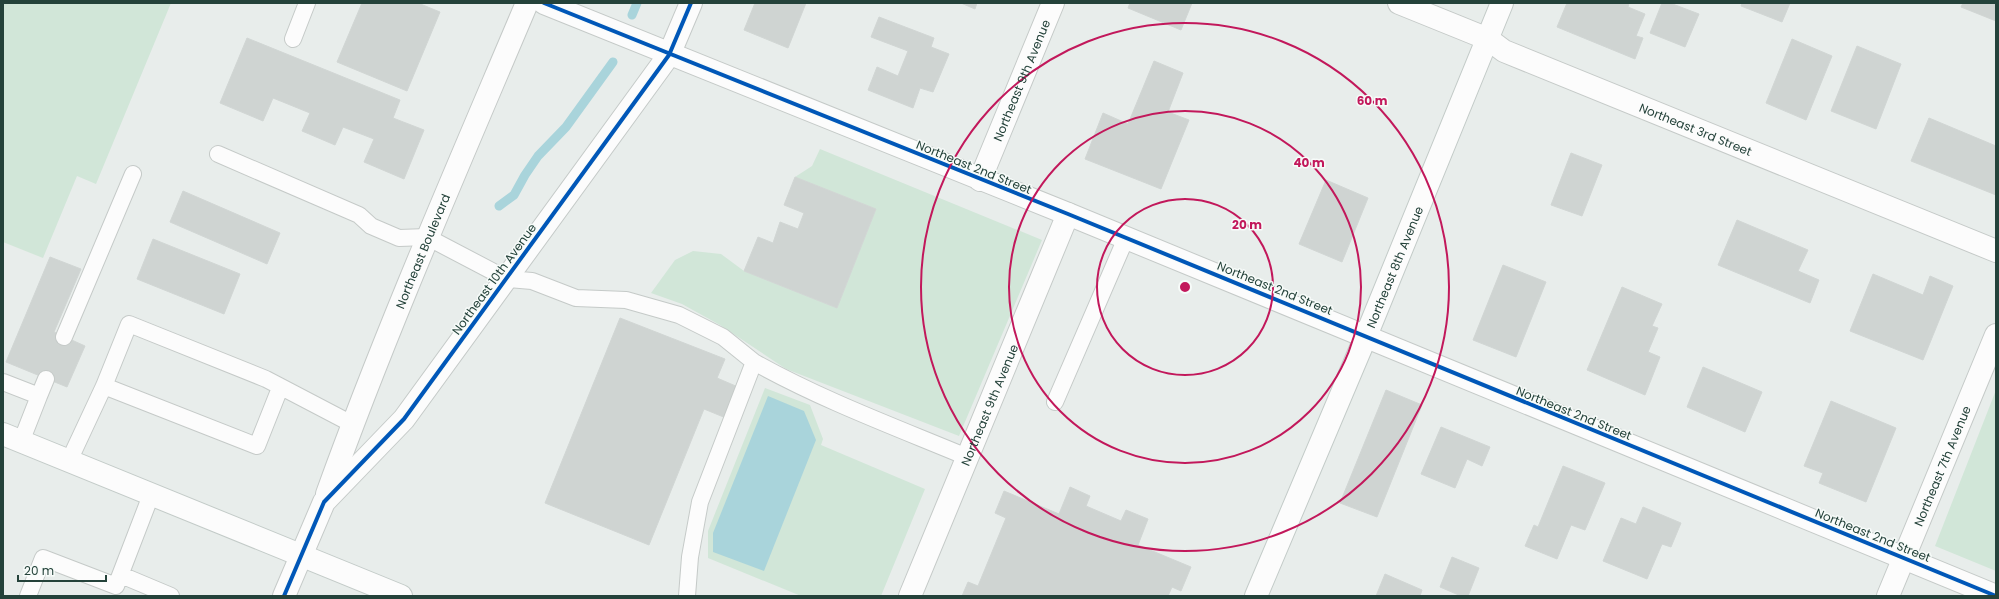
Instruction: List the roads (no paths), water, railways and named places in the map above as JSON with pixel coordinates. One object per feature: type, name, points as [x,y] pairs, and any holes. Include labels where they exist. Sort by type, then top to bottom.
[{"type":"street","name":"Northeast Boulevard","points":[[324,502],[352,424],[427,237],[527,3]]},
{"type":"street","name":"Northeast 2nd Street","points":[[544,3],[669,55],[1068,214],[1366,336],[1452,374],[1996,596]]},
{"type":"street","name":"Northeast 10th Avenue","points":[[284,596],[324,502],[404,419],[507,279],[669,55],[691,3]]},
{"type":"street","name":"Northeast 9th Avenue","points":[[980,180],[1053,3]]},
{"type":"street","name":"Northeast 3rd Street","points":[[1399,3],[1488,39],[1504,51],[1996,251]]},
{"type":"street","name":"Northeast 8th Avenue","points":[[1256,596],[1366,336],[1502,3]]},
{"type":"street","name":"Northeast 9th Avenue","points":[[910,596],[1068,214]]},
{"type":"street","name":"Northeast 7th Avenue","points":[[1888,596],[1996,335]]},
{"type":"street","points":[[12,438],[401,596]]},
{"type":"lane","points":[[293,40],[307,3]]},
{"type":"lane","points":[[218,154],[359,215],[371,226],[399,238],[427,237],[507,279],[532,281],[576,298],[626,300],[679,314],[723,337],[754,362],[787,380],[967,457]]},
{"type":"lane","points":[[64,337],[133,174]]},
{"type":"lane","points":[[1055,402],[1126,238]]},
{"type":"lane","points":[[69,461],[104,386],[129,324],[266,379],[280,388],[352,424]]},
{"type":"lane","points":[[687,596],[690,557],[700,502],[754,362]]},
{"type":"lane","points":[[12,438],[39,396],[46,379]]},
{"type":"lane","points":[[3,382],[39,396]]},
{"type":"lane","points":[[104,386],[257,446],[280,388]]},
{"type":"lane","points":[[28,596],[43,558],[116,586],[151,495]]},
{"type":"lane","points":[[120,575],[171,596]]},
{"type":"water","points":[[768,396],[804,411],[816,440],[764,571],[713,552],[713,533]]},
{"type":"waterway","points":[[632,15],[637,3]]},
{"type":"waterway","points":[[499,206],[514,195],[538,156],[566,127],[613,62]]}]
